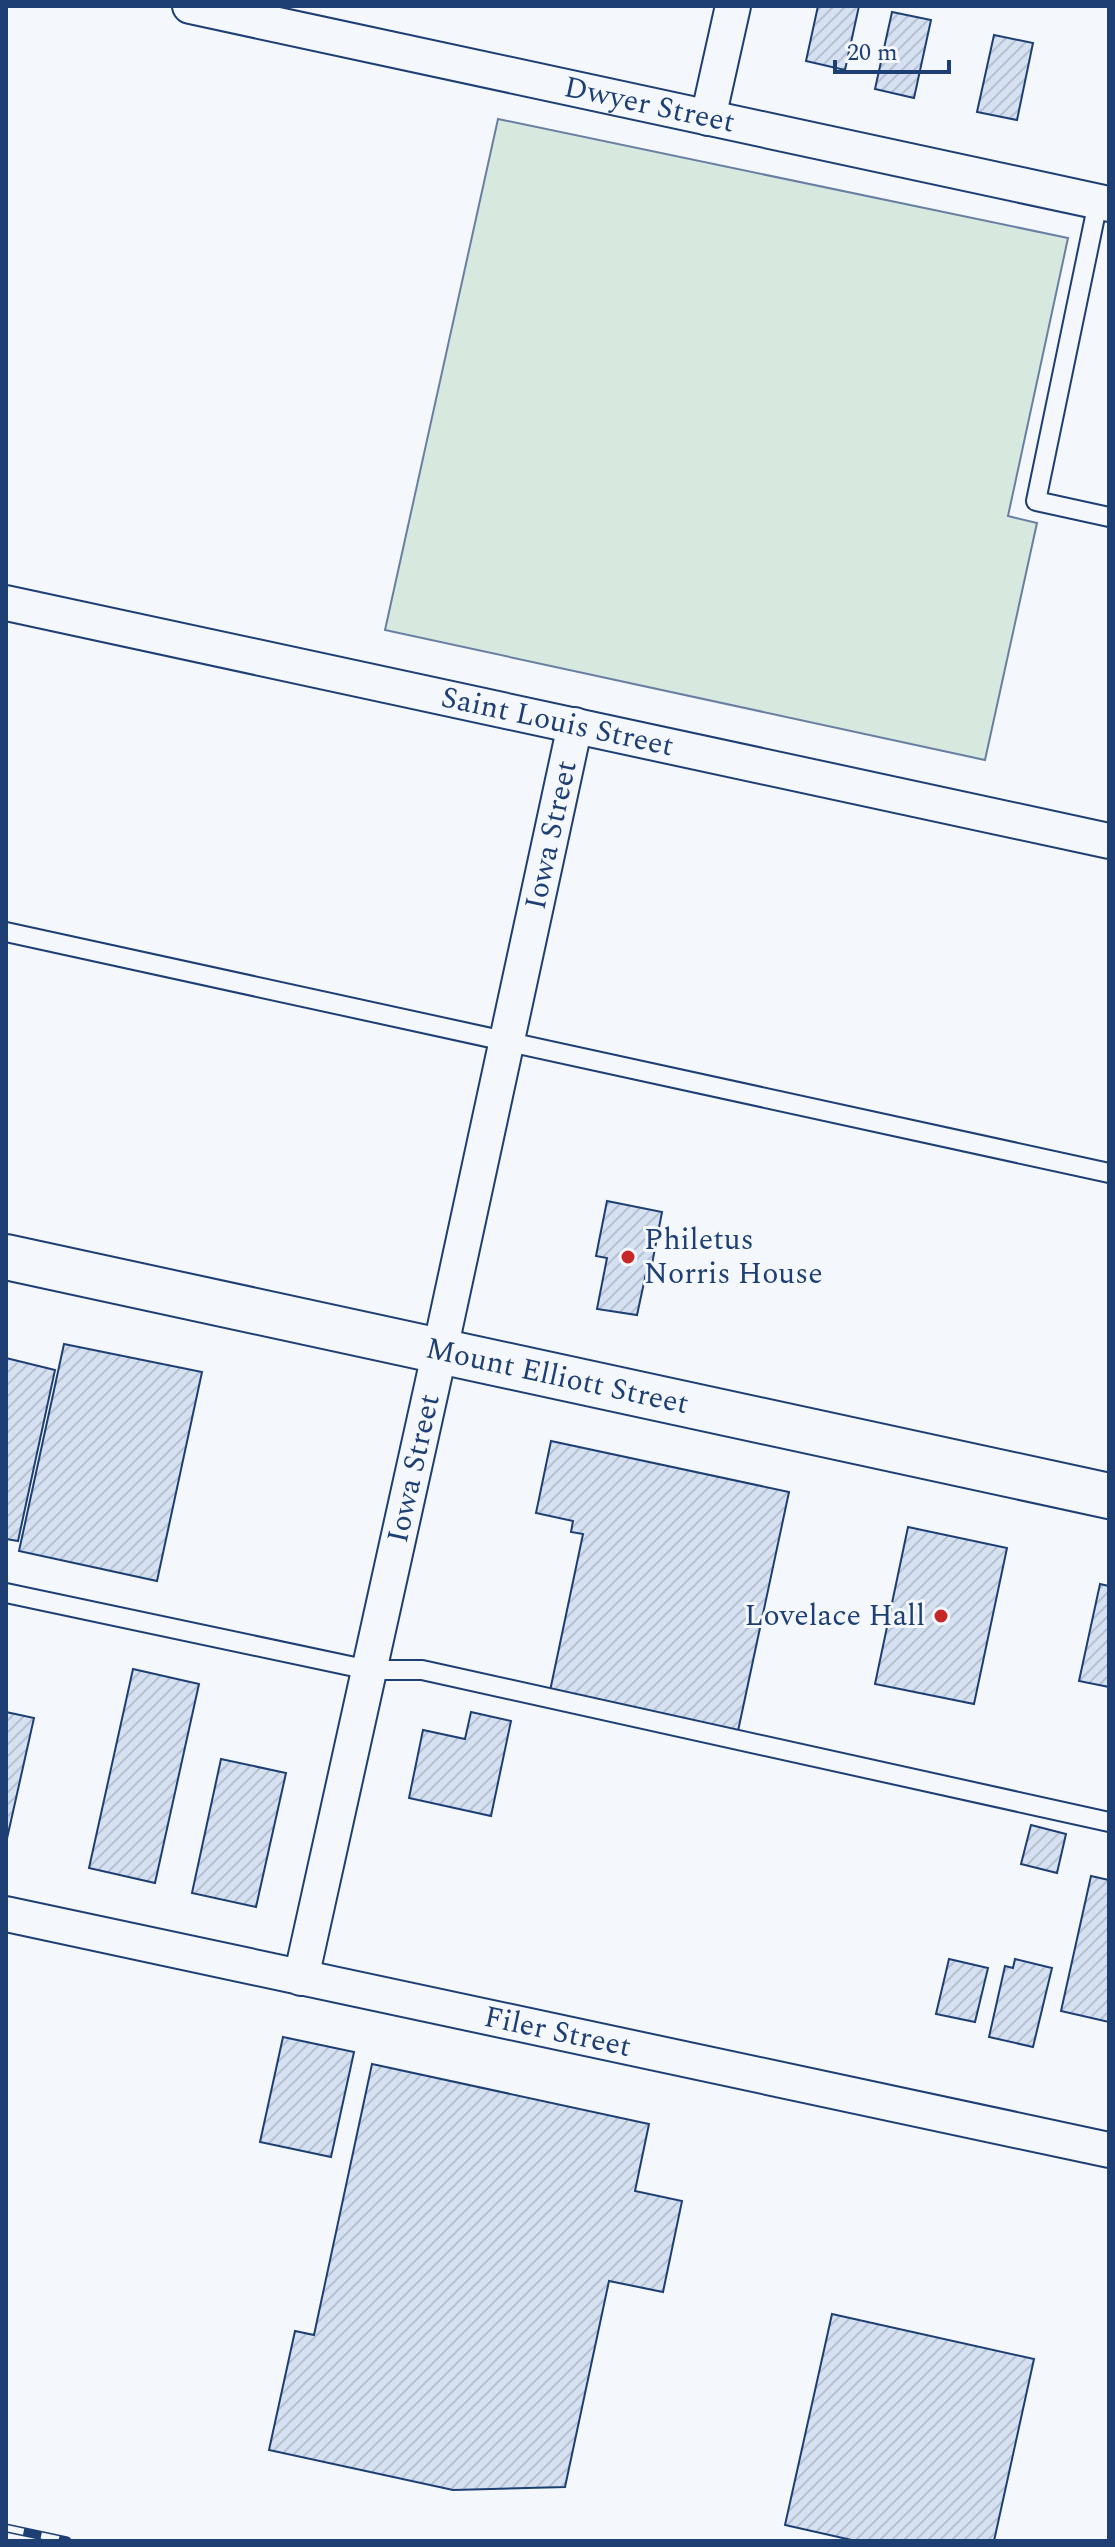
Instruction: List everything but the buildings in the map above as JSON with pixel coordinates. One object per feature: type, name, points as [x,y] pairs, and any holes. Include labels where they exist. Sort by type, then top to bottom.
[{"type":"street","name":"Dwyer Street","points":[[190,6],[1104,203]]},
{"type":"street","points":[[708,118],[733,6]]},
{"type":"street","name":"Saint Louis Street","points":[[6,603],[1109,841]]},
{"type":"street","name":"Iowa Street","points":[[301,1978],[575,725]]},
{"type":"street","name":"Mount Elliott Street","points":[[6,1257],[1109,1496]]},
{"type":"street","name":"Filer Street","points":[[6,1914],[1109,2150]]},
{"type":"lane","points":[[1104,203],[1036,501],[1109,517]]},
{"type":"lane","points":[[6,932],[1109,1173]]},
{"type":"lane","points":[[6,1593],[369,1670],[422,1670],[1109,1822]]},
{"type":"shaded area","points":[[498,119],[1068,238],[1008,516],[1037,523],[985,760],[385,630]]},
{"type":"railway","points":[[6,2528],[67,2541]]},
{"type":"place","name":"Philetus Norris House","points":[[628,1257]]},
{"type":"place","name":"Lovelace Hall","points":[[941,1616]]}]
